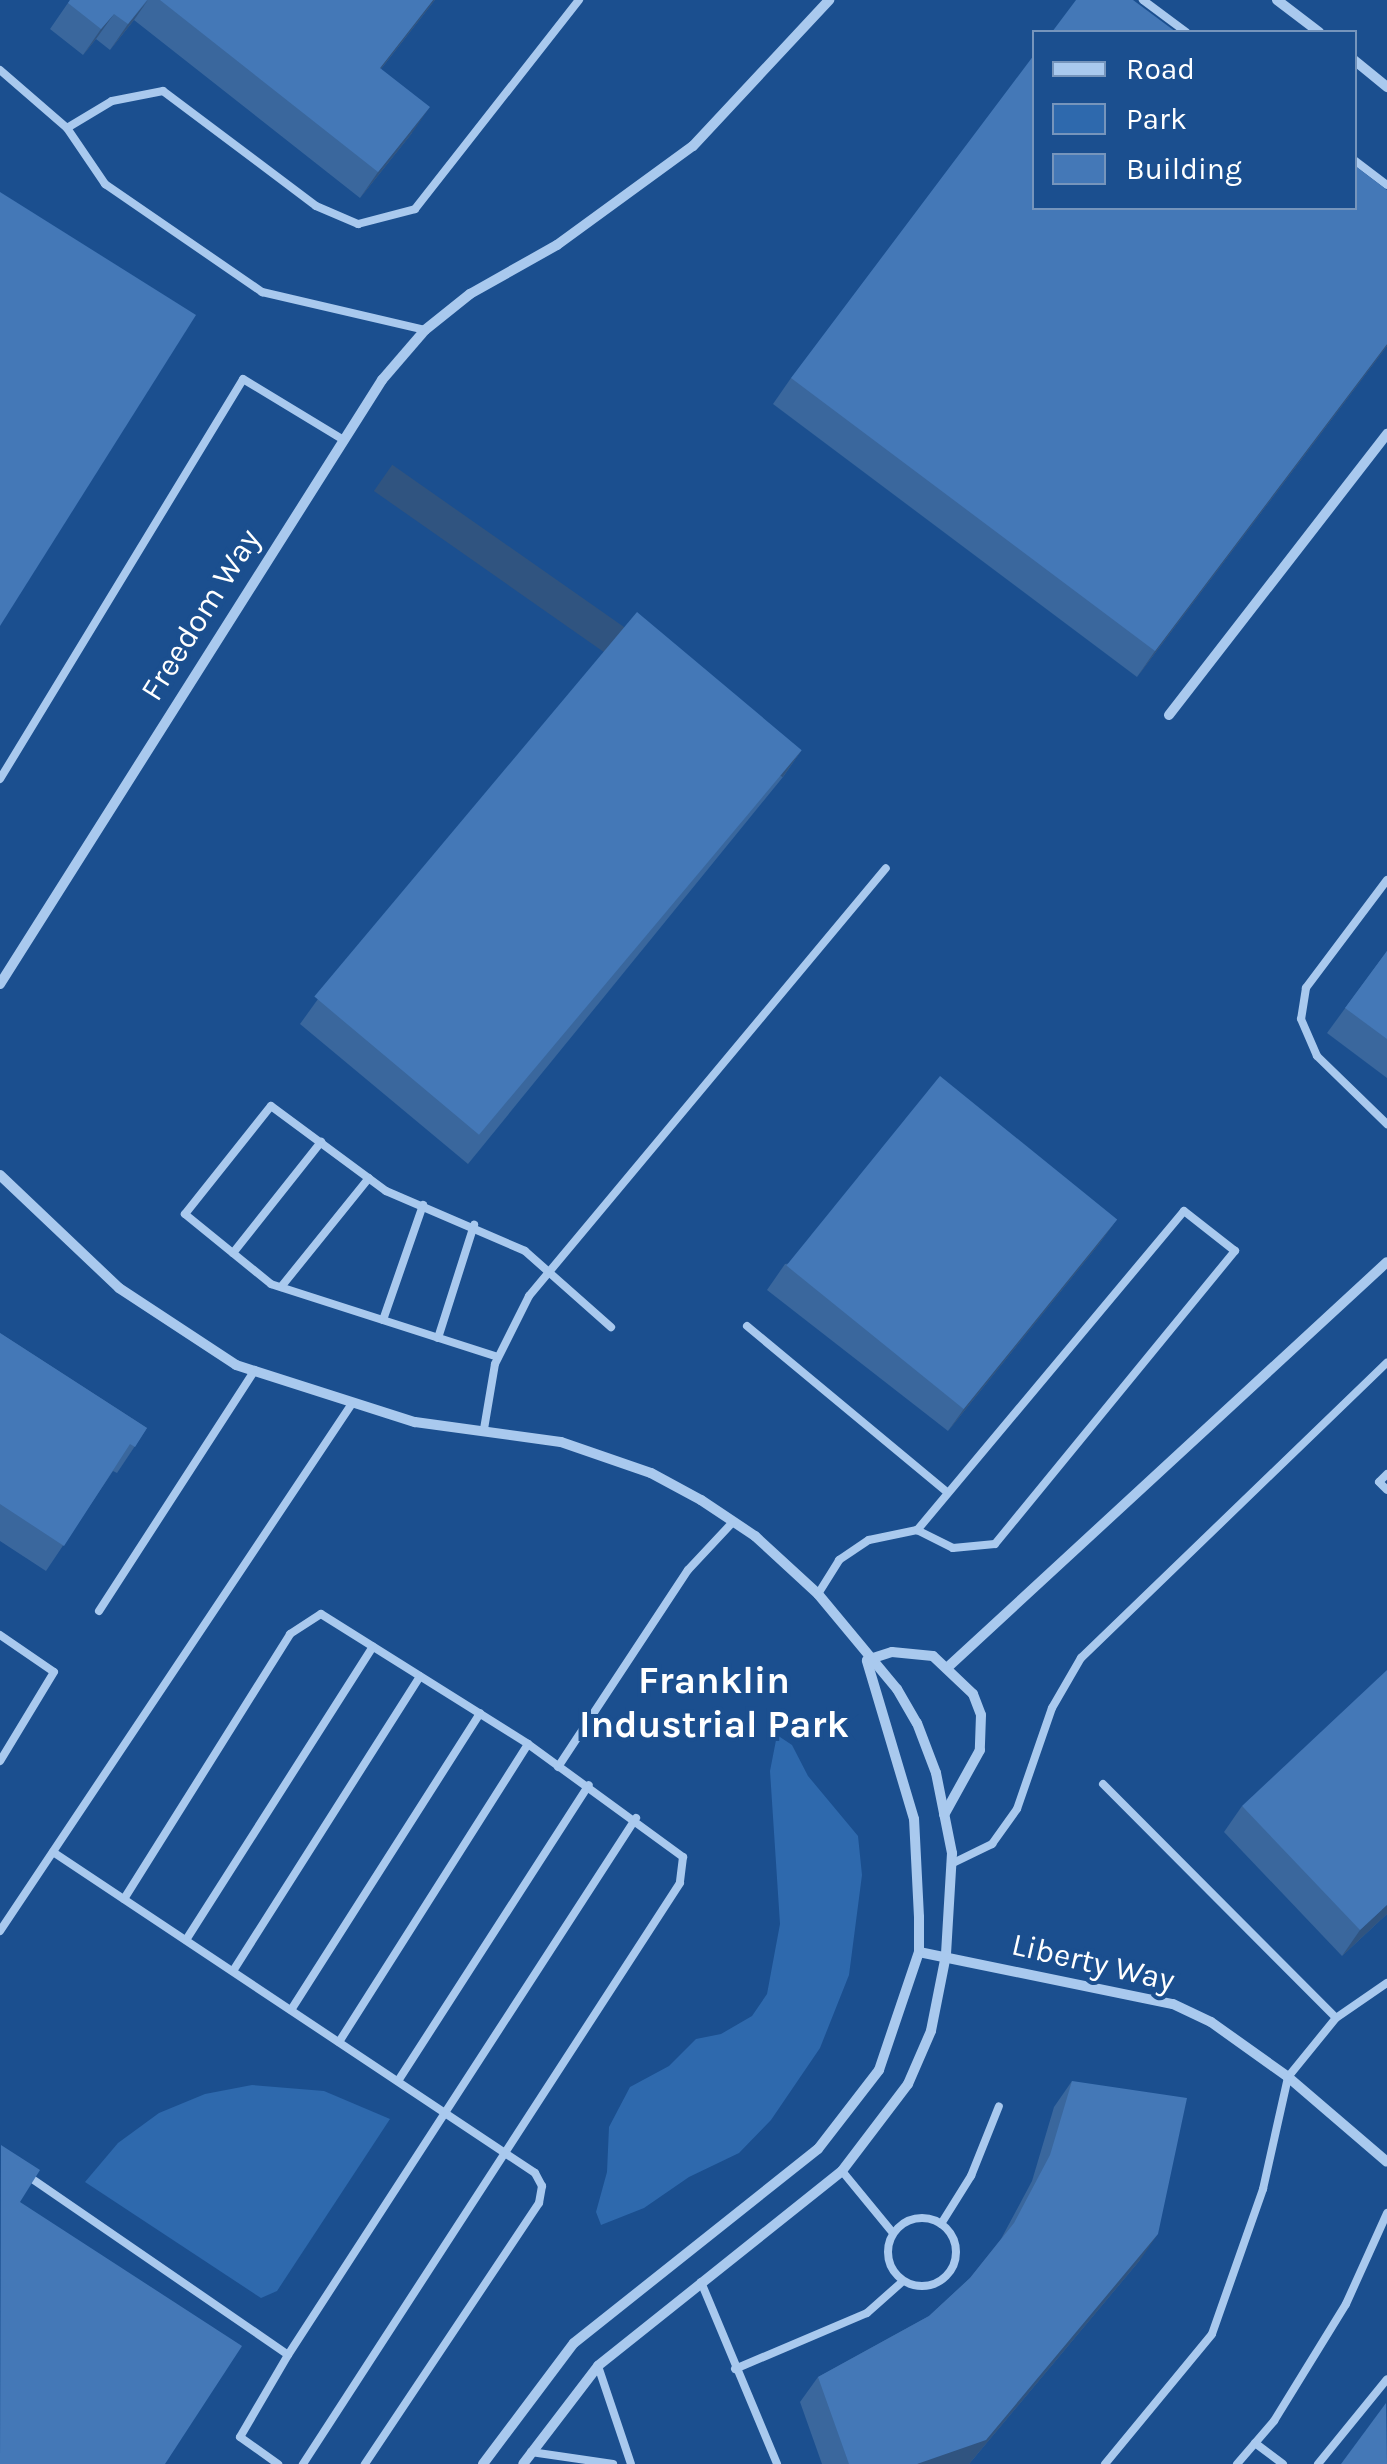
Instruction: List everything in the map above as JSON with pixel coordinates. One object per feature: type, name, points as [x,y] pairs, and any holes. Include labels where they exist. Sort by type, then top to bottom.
[{"type":"street","name":"Freedom Way","points":[[0,984],[342,439],[425,330],[470,294],[557,245],[680,157],[828,0]]},
{"type":"street","points":[[1278,0],[1316,30]]},
{"type":"street","points":[[1357,62],[1387,87]]},
{"type":"street","points":[[1168,716],[1387,434]]},
{"type":"street","points":[[0,1175],[119,1288],[188,1338],[255,1370],[351,1405],[415,1422],[561,1442],[650,1472],[755,1536],[818,1594],[866,1660],[897,1689],[916,1724],[944,1815],[952,1864],[946,1955],[931,2032],[908,2084],[842,2171],[598,2366],[522,2464]]},
{"type":"street","points":[[948,1667],[1387,1262]]},
{"type":"street","points":[[866,1660],[914,1651],[948,1667],[973,1694],[982,1734],[976,1765],[944,1815]]},
{"type":"street","points":[[483,2464],[574,2343],[818,2149],[879,2070],[918,1952],[914,1819],[866,1660]]},
{"type":"street","name":"Liberty Way","points":[[918,1952],[1172,2004],[1288,2078],[1387,2162]]},
{"type":"lane","points":[[67,128],[112,101],[162,91],[316,206],[358,224],[415,210],[579,0]]},
{"type":"lane","points":[[1143,0],[1183,30]]},
{"type":"lane","points":[[0,70],[67,128],[105,184],[262,292],[425,330]]},
{"type":"lane","points":[[1357,162],[1387,184]]},
{"type":"lane","points":[[0,779],[243,379],[342,439]]},
{"type":"lane","points":[[484,1429],[498,1357],[529,1296],[886,868]]},
{"type":"lane","points":[[1387,880],[1306,988],[1301,1019],[1317,1056],[1387,1124]]},
{"type":"lane","points":[[498,1357],[281,1287],[185,1214],[271,1106],[369,1178],[474,1225],[550,1271],[611,1327]]},
{"type":"lane","points":[[233,1253],[321,1142]]},
{"type":"lane","points":[[281,1287],[369,1178]]},
{"type":"lane","points":[[383,1320],[423,1205]]},
{"type":"lane","points":[[818,1594],[839,1560],[869,1540],[917,1530],[1184,1211],[1235,1252],[995,1544],[953,1548],[917,1530]]},
{"type":"lane","points":[[438,1338],[474,1225]]},
{"type":"lane","points":[[747,1326],[948,1493]]},
{"type":"lane","points":[[952,1864],[992,1844],[1017,1809],[1052,1708],[1081,1658],[1387,1363]]},
{"type":"lane","points":[[100,1610],[255,1370]]},
{"type":"lane","points":[[0,1931],[351,1405]]},
{"type":"lane","points":[[1387,1474],[1379,1482],[1387,1490]]},
{"type":"lane","points":[[558,1767],[688,1570],[732,1523]]},
{"type":"lane","points":[[124,1899],[302,1620],[321,1614],[528,1744],[667,1839],[686,1867],[303,2464]]},
{"type":"lane","points":[[0,1634],[54,1672],[0,1760]]},
{"type":"lane","points":[[186,1940],[372,1646]]},
{"type":"lane","points":[[233,1971],[420,1676]]},
{"type":"lane","points":[[291,2010],[480,1714]]},
{"type":"lane","points":[[339,2042],[528,1744]]},
{"type":"lane","points":[[1103,1784],[1336,2018]]},
{"type":"lane","points":[[398,2081],[589,1785]]},
{"type":"lane","points":[[278,2464],[240,2437],[288,2355],[636,1818]]},
{"type":"lane","points":[[53,1852],[535,2172],[542,2186],[538,2203],[365,2464]]},
{"type":"lane","points":[[1105,2464],[1212,2334],[1263,2188],[1288,2078],[1336,2018],[1387,1984]]},
{"type":"lane","points":[[941,2224],[972,2176],[999,2106]]},
{"type":"lane","points":[[16,2168],[288,2355]]},
{"type":"lane","points":[[842,2171],[893,2233]]},
{"type":"lane","points":[[1237,2464],[1255,2443],[1346,2304],[1387,2213]]},
{"type":"lane","points":[[902,2281],[887,2254],[893,2233],[910,2220],[941,2224]]},
{"type":"lane","points":[[735,2369],[867,2314],[902,2281],[934,2284],[950,2271],[956,2251],[941,2224]]},
{"type":"lane","points":[[700,2282],[776,2464]]},
{"type":"lane","points":[[598,2366],[632,2464]]},
{"type":"lane","points":[[1318,2464],[1387,2380]]},
{"type":"lane","points":[[1370,2401],[1378,2408]]},
{"type":"lane","points":[[1255,2443],[1283,2464]]},
{"type":"lane","points":[[531,2452],[613,2464]]},
{"type":"green space","points":[[777,1735],[792,1745],[808,1776],[858,1836],[862,1875],[849,1975],[820,2048],[771,2120],[739,2153],[689,2177],[644,2208],[601,2225],[596,2212],[607,2172],[609,2127],[630,2087],[669,2066],[696,2039],[721,2034],[752,2016],[767,1994],[780,1924],[770,1771]]},
{"type":"green space","points":[[252,2085],[324,2091],[390,2119],[277,2291],[261,2298],[85,2182],[118,2143],[159,2113],[205,2094]]},
{"type":"building","points":[[147,0],[128,24],[114,14],[101,29],[68,3]]},
{"type":"building","points":[[160,0],[433,0],[380,68],[430,107],[378,172]]},
{"type":"building","points":[[1076,0],[1133,0],[1173,30],[1054,30]]},
{"type":"building","points":[[1032,58],[1032,210],[1357,210],[1357,167],[1387,190],[1387,344],[1155,651],[791,378]]},
{"type":"building","points":[[0,192],[196,315],[0,626]]},
{"type":"building","points":[[637,612],[802,750],[479,1135],[314,997]]},
{"type":"building","points":[[1387,951],[1387,1039],[1345,1008]]},
{"type":"building","points":[[940,1076],[1117,1219],[964,1409],[786,1266]]},
{"type":"building","points":[[0,1333],[147,1428],[135,1447],[130,1444],[64,1546],[0,1504]]},
{"type":"building","points":[[1387,1670],[1387,1905],[1360,1930],[1242,1806]]},
{"type":"building","points":[[1072,2081],[1187,2098],[1158,2234],[986,2440],[917,2464],[849,2464],[818,2377],[929,2316],[970,2278],[1014,2223],[1050,2155]]},
{"type":"building","points":[[1,2145],[40,2170],[20,2202],[242,2346],[165,2464],[0,2464]]},
{"type":"building","points":[[1386,2403],[1387,2464],[1341,2464]]},
{"type":"district","name":"Franklin Industrial Park","points":[[714,1703]]}]
